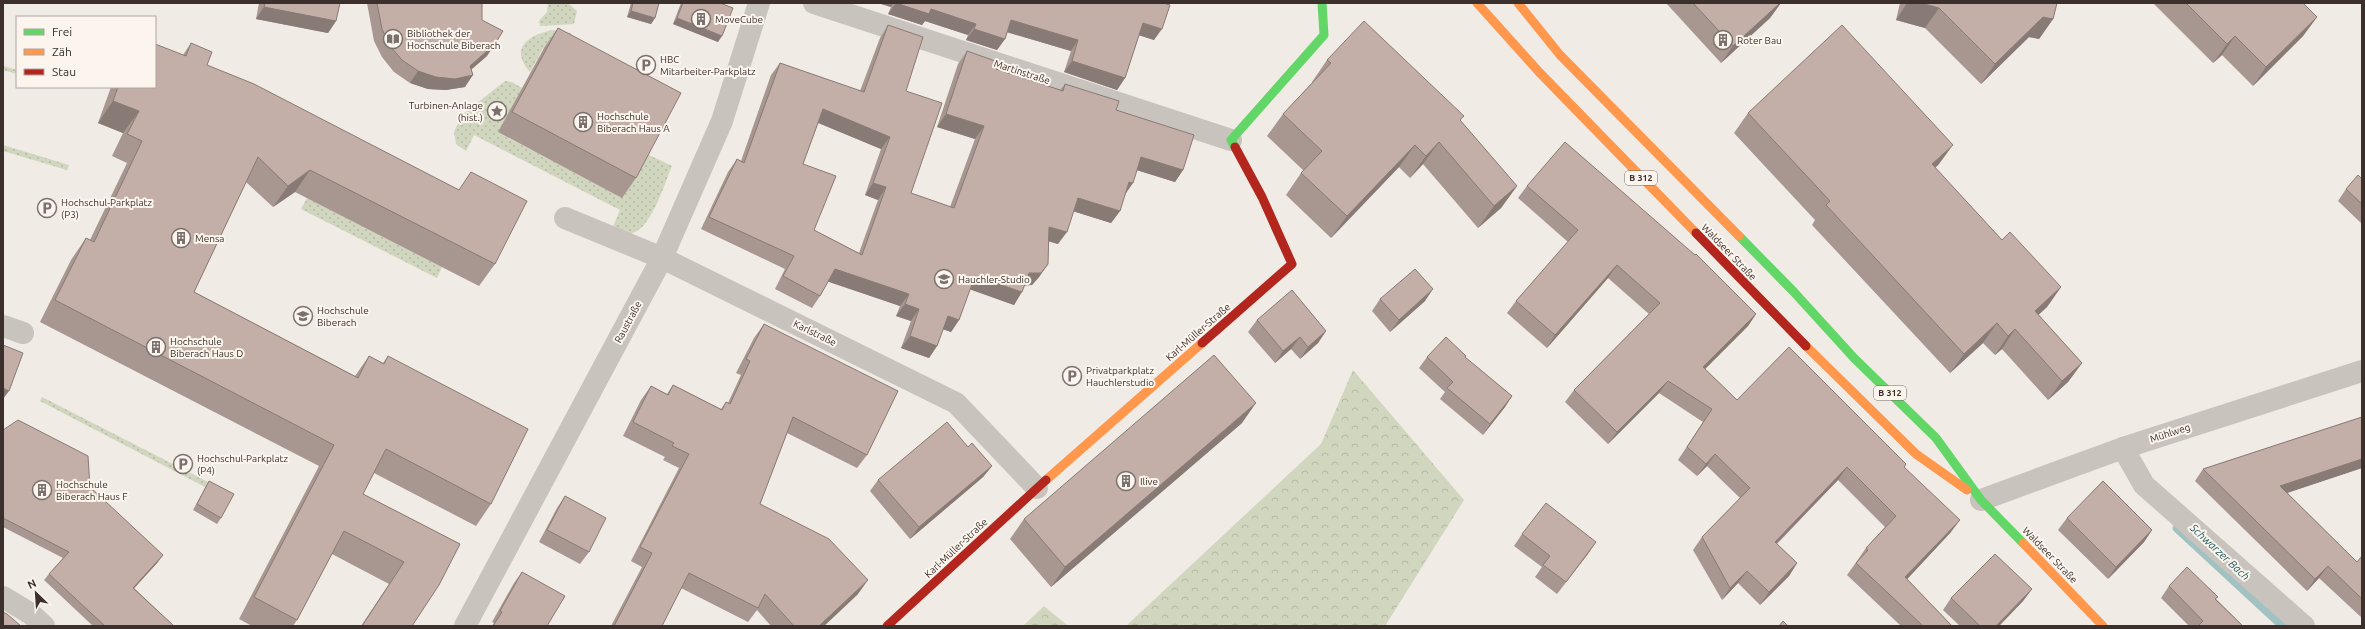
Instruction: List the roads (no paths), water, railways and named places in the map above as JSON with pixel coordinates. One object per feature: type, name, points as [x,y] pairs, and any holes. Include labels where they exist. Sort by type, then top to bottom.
[{"type":"main road","points":[[1230,140],[1324,35],[1322,3]]},
{"type":"main road","name":"Waldseer Straße","points":[[1477,3],[1539,72],[1809,349],[1916,454],[1981,500]]},
{"type":"main road","name":"Waldseer Straße","points":[[1518,3],[1560,55],[1793,291],[1854,358],[1936,438],[1981,500],[2103,626]]},
{"type":"main road","name":"Karl-Müller-Straße","points":[[887,626],[1038,488],[1292,264],[1262,196],[1230,140]]},
{"type":"street","name":"Raustraße","points":[[464,626],[662,258],[722,121],[759,3]]},
{"type":"street","name":"Martinstraße","points":[[814,3],[1230,140]]},
{"type":"street","name":"Karlstraße","points":[[565,218],[662,258],[956,403],[1038,488]]},
{"type":"street","name":"Mühlweg","points":[[1981,500],[2123,448],[2362,371]]},
{"type":"street","points":[[2123,448],[2144,485],[2304,626]]},
{"type":"street","points":[[3,597],[31,614],[44,626]]},
{"type":"waterway","name":"Schwarzer Bach","points":[[2177,528],[2283,626]]},
{"type":"place","name":"MoveCube","points":[[701,19]]},
{"type":"place","name":"Bibliothek der Hochschule Biberach","points":[[393,39]]},
{"type":"place","name":"Roter Bau","points":[[1723,40]]},
{"type":"place","name":"HBC Mitarbeiter-Parkplatz","points":[[646,65]]},
{"type":"place","name":"Turbinen-Anlage (hist.)","points":[[497,111]]},
{"type":"place","name":"Hochschule Biberach Haus A","points":[[583,122]]},
{"type":"place","name":"Hochschul-Parkplatz (P3)","points":[[47,208]]},
{"type":"place","name":"Mensa","points":[[181,238]]},
{"type":"place","name":"Hauchler-Studio","points":[[944,279]]},
{"type":"place","name":"Hochschule Biberach","points":[[303,316]]},
{"type":"place","name":"Hochschule Biberach Haus D","points":[[156,347]]},
{"type":"place","name":"Privatparkplatz Hauchlerstudio","points":[[1072,376]]},
{"type":"place","name":"Hochschul-Parkplatz (P4)","points":[[183,464]]},
{"type":"place","name":"Ilive","points":[[1126,481]]},
{"type":"place","name":"Hochschule Biberach Haus F","points":[[42,490]]}]
